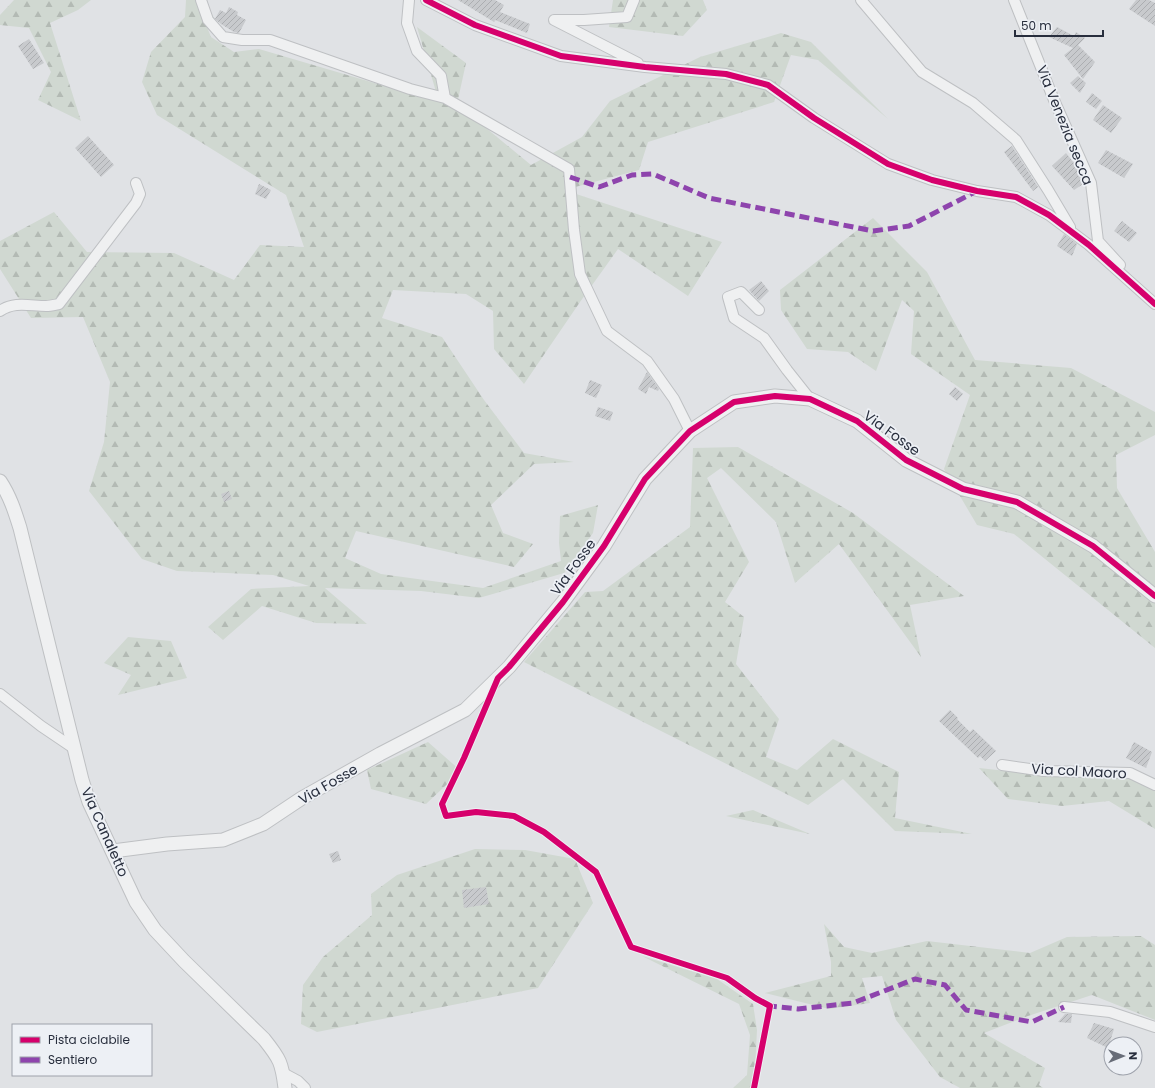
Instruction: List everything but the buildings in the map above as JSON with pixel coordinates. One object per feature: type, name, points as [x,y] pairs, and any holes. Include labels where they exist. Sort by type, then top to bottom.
[{"type":"street","points":[[202,0],[208,20],[223,37],[242,40],[270,40],[410,89],[445,98],[569,169],[572,210],[580,274],[607,331],[647,360],[674,399],[690,431]]},
{"type":"street","points":[[409,0],[407,22],[415,44],[418,51],[441,76],[445,98]]},
{"type":"street","points":[[426,0],[475,25],[561,56],[726,74],[768,85],[814,118],[888,164],[932,180],[977,191],[1016,197],[1049,215],[1089,245],[1155,304]]},
{"type":"street","points":[[634,0],[627,17],[584,20],[554,20],[645,66]]},
{"type":"street","points":[[861,0],[922,72],[973,104],[1016,140],[1073,233]]},
{"type":"street","name":"Via Venezia secca","points":[[1014,0],[1054,100],[1091,183],[1098,241],[1155,304]]},
{"type":"street","points":[[0,311],[16,304],[48,306],[58,304],[136,203],[140,194],[136,183]]},
{"type":"street","points":[[759,310],[741,292],[728,297],[734,318],[764,338],[810,399]]},
{"type":"street","name":"Via Fosse","points":[[113,851],[167,844],[223,840],[263,824],[302,798],[380,754],[465,710],[509,667],[563,602],[604,546],[645,479],[690,431],[734,402],[775,396],[810,399],[857,421],[906,460],[963,489],[1017,502],[1092,546],[1155,596]]},
{"type":"street","name":"Via Canaletto","points":[[0,482],[5,488],[12,503],[20,528],[74,749],[89,802],[136,902],[155,930],[184,961],[264,1039],[278,1056],[283,1073],[285,1088]]},
{"type":"street","points":[[0,694],[41,726],[74,749]]},
{"type":"street","name":"Via col Maoro","points":[[1002,765],[1044,771],[1130,773],[1155,785]]},
{"type":"street","points":[[1064,1007],[1110,1012],[1155,1027]]},
{"type":"street","points":[[283,1073],[298,1081],[305,1088]]},
{"type":"green space","points":[[14,0],[91,0],[78,10],[50,23],[81,121],[38,100],[51,72],[29,28],[0,25],[0,15]]},
{"type":"green space","points":[[186,0],[196,0],[211,37],[234,52],[259,49],[439,102],[417,27],[466,63],[457,104],[531,165],[582,137],[610,101],[700,57],[781,33],[811,42],[888,119],[818,60],[791,55],[774,102],[648,142],[639,170],[564,190],[722,242],[688,296],[618,249],[524,384],[494,349],[493,311],[466,294],[393,290],[382,318],[442,337],[484,400],[524,453],[574,462],[534,464],[491,505],[503,533],[533,544],[514,567],[356,531],[345,558],[381,574],[483,588],[561,561],[559,543],[560,516],[598,505],[593,533],[564,573],[479,598],[421,591],[325,588],[367,624],[316,623],[262,606],[223,640],[208,627],[251,589],[309,586],[273,575],[177,571],[142,559],[89,491],[104,442],[110,382],[83,317],[31,318],[0,269],[0,241],[54,212],[87,252],[174,253],[234,280],[260,245],[304,247],[286,195],[157,115],[142,82],[151,52],[185,17]]},
{"type":"green space","points":[[613,0],[703,0],[707,10],[683,36],[609,27]]},
{"type":"green space","points":[[873,218],[927,272],[975,360],[1071,368],[1155,412],[1155,435],[1116,455],[1117,488],[1155,552],[1155,648],[1014,534],[977,525],[944,469],[970,395],[911,354],[914,311],[902,300],[876,371],[848,352],[807,349],[781,310],[780,290]]},
{"type":"green space","points":[[738,447],[853,513],[964,596],[910,605],[921,657],[839,544],[795,583],[776,522],[721,468],[707,478],[749,562],[725,602],[744,617],[736,664],[779,719],[766,757],[797,770],[833,739],[899,772],[895,818],[972,834],[895,831],[843,779],[808,805],[524,662],[585,592],[603,591],[690,527],[693,448]]},
{"type":"green space","points":[[128,637],[171,641],[187,678],[118,695],[131,675],[104,663]]},
{"type":"green space","points":[[428,742],[461,771],[426,804],[371,789],[367,770]]},
{"type":"green space","points":[[979,768],[1042,775],[1113,772],[1155,786],[1155,829],[1109,801],[1062,806],[1008,799]]},
{"type":"green space","points":[[753,810],[810,834],[726,816]]},
{"type":"green space","points":[[475,849],[525,850],[575,859],[593,903],[538,988],[317,1032],[301,1024],[303,985],[323,957],[372,915],[371,894],[397,875]]},
{"type":"green space","points":[[824,924],[844,947],[872,953],[927,941],[1030,953],[1067,937],[1141,936],[1155,945],[1155,1020],[1092,995],[1028,1016],[984,1033],[1045,1068],[1039,1085],[1043,1088],[960,1088],[940,1077],[896,1020],[882,976],[862,978],[870,1003],[829,1009],[765,993],[831,976],[831,962]]},
{"type":"green space","points":[[642,956],[717,979],[753,1004],[757,1030],[754,1088],[733,1088],[747,1075],[750,1035],[739,1004]]},
{"type":"marked path","points":[[570,177],[599,187],[632,175],[653,174],[709,198],[873,231],[909,226],[977,191]]},
{"type":"marked path","points":[[767,1005],[798,1009],[853,1003],[915,979],[945,985],[966,1010],[1032,1022],[1064,1007]]},
{"type":"cycle path","points":[[426,0],[475,25],[561,56],[645,67],[726,74],[768,85],[814,118],[888,164],[932,180],[977,191],[1016,197],[1049,215],[1089,245],[1155,304]]},
{"type":"cycle path","points":[[754,1088],[770,1006],[755,998],[727,978],[631,947],[596,872],[544,832],[514,816],[476,812],[446,816],[442,804],[464,758],[498,678],[509,667],[563,602],[604,546],[645,479],[690,431],[734,402],[775,396],[810,399],[857,421],[906,460],[963,489],[1017,502],[1093,546],[1155,596]]}]
